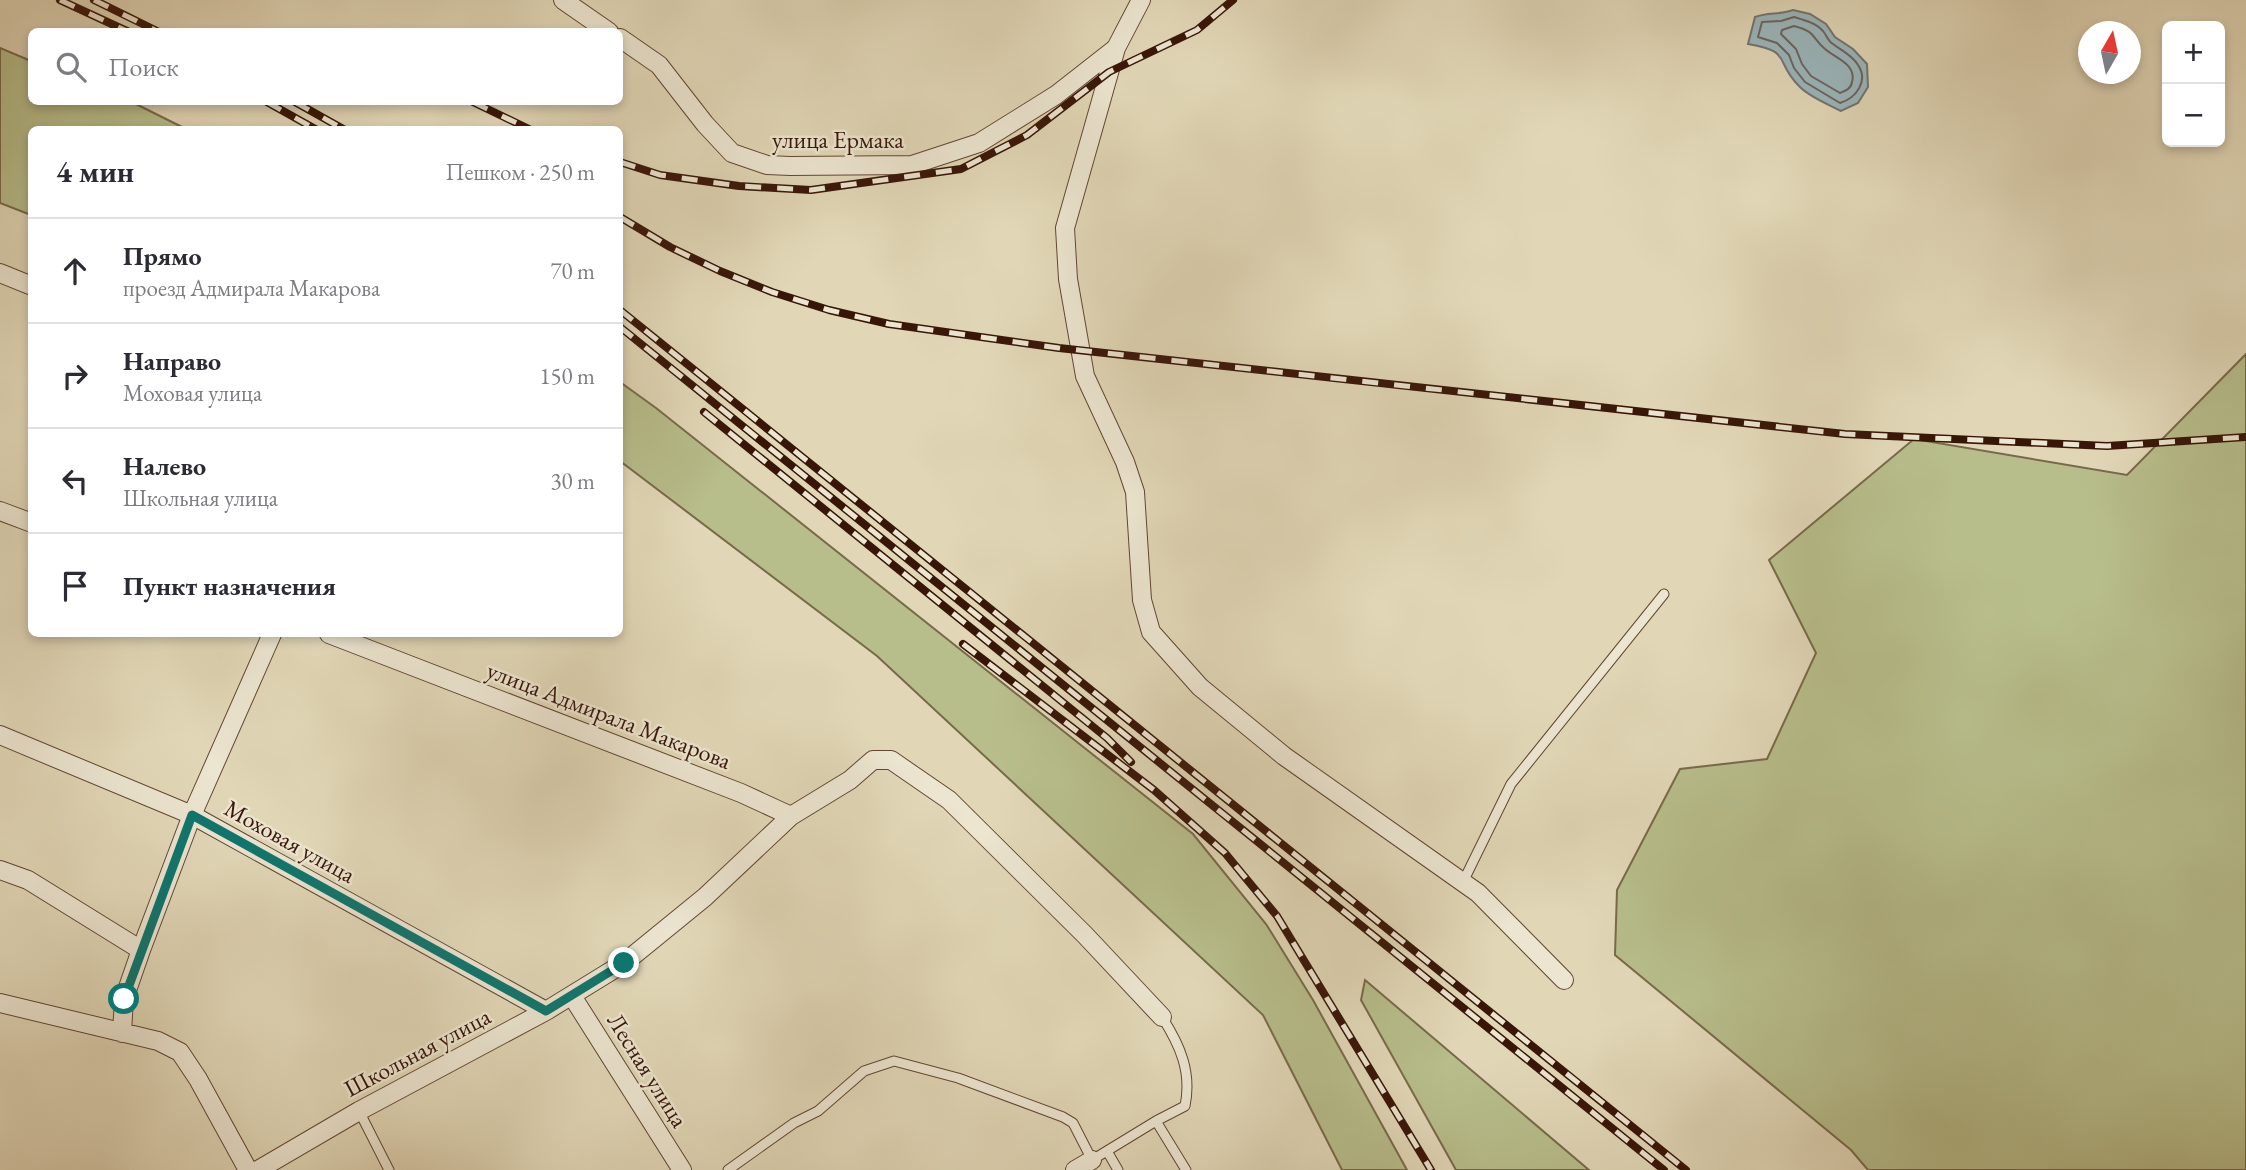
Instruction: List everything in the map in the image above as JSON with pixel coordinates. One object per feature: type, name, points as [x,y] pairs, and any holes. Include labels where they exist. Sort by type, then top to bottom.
[{"type":"street","points":[[563,0],[603,28]]},
{"type":"street","points":[[1141,0],[1116,48],[1065,228],[1068,279],[1085,376],[1125,462],[1135,492],[1142,600],[1151,632],[1200,687],[1284,756],[1478,893],[1564,980]]},
{"type":"street","name":"улица Ермака","points":[[623,40],[659,65],[705,124],[732,153],[767,165],[779,166],[912,165],[979,143],[1056,95],[1116,48]]},
{"type":"street","points":[[0,273],[28,284]]},
{"type":"street","points":[[0,511],[28,522]]},
{"type":"street","points":[[122,1033],[124,999],[141,950],[192,815],[271,637]]},
{"type":"street","name":"улица Адмирала Макарова","points":[[337,637],[741,793],[791,816]]},
{"type":"street","name":"Моховая улица","points":[[0,735],[192,815],[546,1011]]},
{"type":"street","name":"Школьная улица","points":[[258,1170],[359,1111],[546,1011],[624,963],[705,897],[791,816],[850,780],[873,760],[891,760],[949,800],[1085,935],[1162,1017]]},
{"type":"street","points":[[0,870],[28,880],[141,950]]},
{"type":"street","name":"Лесная улица","points":[[572,996],[682,1170]]},
{"type":"street","points":[[0,1003],[158,1041],[180,1052],[198,1079],[248,1170]]},
{"type":"street","points":[[1075,1170],[1100,1155]]},
{"type":"lane","points":[[1462,882],[1511,784],[1664,594]]},
{"type":"lane","points":[[1100,1155],[1185,1107],[1189,1090],[1187,1074],[1178,1041],[1162,1017]]},
{"type":"lane","points":[[729,1170],[794,1123],[818,1111],[864,1071],[894,1061],[958,1077],[1063,1117],[1118,1170]]},
{"type":"lane","points":[[359,1111],[389,1170]]},
{"type":"lane","points":[[1156,1121],[1186,1170]]},
{"type":"green space","points":[[0,48],[28,60],[28,105],[138,105],[180,126],[28,126],[28,214],[0,203]]},
{"type":"green space","points":[[2246,354],[2246,1170],[1868,1170],[1851,1150],[1615,955],[1617,890],[1680,769],[1767,759],[1816,653],[1769,560],[1914,439],[2127,475]]},
{"type":"green space","points":[[623,384],[1193,834],[1266,924],[1313,1000],[1407,1170],[1342,1170],[1263,1015],[877,656],[623,463]]},
{"type":"green space","points":[[1365,980],[1589,1170],[1456,1170],[1361,1000]]},
{"type":"water","points":[[1793,10],[1810,14],[1826,24],[1835,37],[1853,49],[1867,64],[1868,87],[1858,103],[1841,111],[1819,100],[1799,86],[1781,58],[1772,50],[1748,44],[1755,17]]},
{"type":"railway","points":[[60,0],[120,28]]},
{"type":"railway","points":[[94,0],[151,28]]},
{"type":"railway","points":[[623,163],[660,175],[739,186],[811,190],[961,169],[1027,135],[1109,72],[1197,30],[1233,0]]},
{"type":"railway","points":[[272,105],[310,126]]},
{"type":"railway","points":[[300,105],[338,126]]},
{"type":"railway","points":[[479,105],[523,126]]},
{"type":"railway","points":[[623,219],[670,247],[720,271],[772,292],[829,310],[889,324],[1059,348],[1845,434],[2107,446],[2246,437]]},
{"type":"railway","points":[[623,312],[1686,1170]]},
{"type":"railway","points":[[623,329],[1664,1170]]},
{"type":"railway","points":[[704,412],[1107,738],[1131,762]]},
{"type":"railway","points":[[963,644],[1154,790],[1225,853],[1277,916],[1431,1170]]},
{"type":"route","points":[[124,999],[192,815],[546,1011],[624,963]]}]
